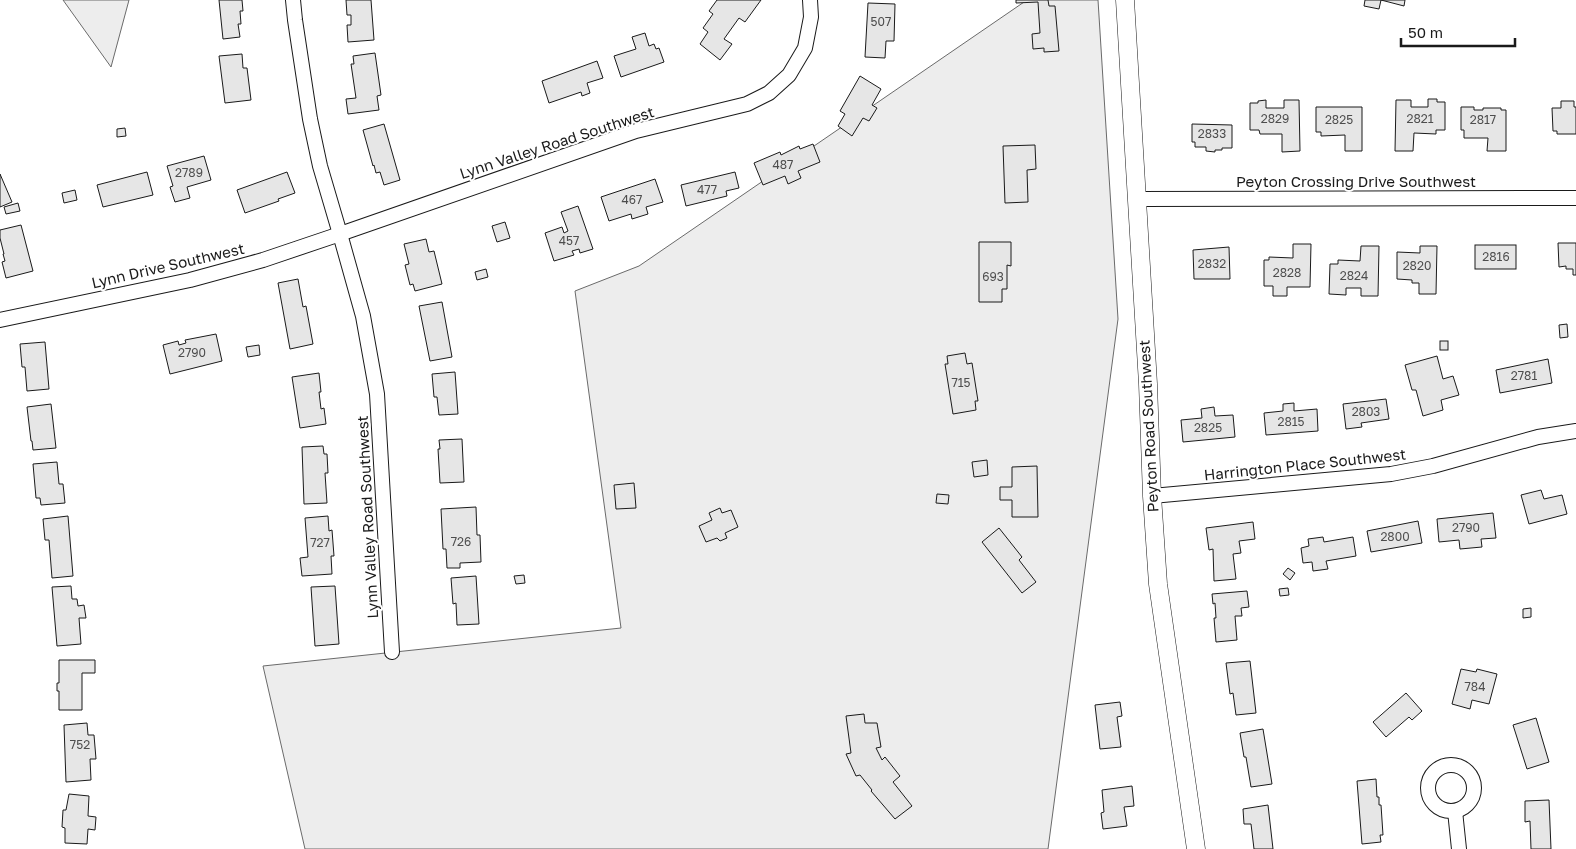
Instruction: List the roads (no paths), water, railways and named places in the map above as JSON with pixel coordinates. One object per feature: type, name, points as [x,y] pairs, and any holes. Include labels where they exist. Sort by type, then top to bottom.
[{"type":"street","name":"Lynn Valley Road Southwest","points":[[293,0],[294,20],[310,119],[320,166],[363,316],[377,394],[392,652]]},
{"type":"street","name":"Lynn Valley Road Southwest","points":[[340,234],[636,131],[747,104],[762,97],[789,75],[805,48],[811,17],[810,0]]},
{"type":"street","name":"Peyton Road Southwest","points":[[1125,0],[1158,584],[1196,849]]},
{"type":"street","name":"Peyton Crossing Drive Southwest","points":[[1137,199],[1576,198]]},
{"type":"street","name":"Lynn Drive Southwest","points":[[0,320],[190,280],[263,260],[340,234]]},
{"type":"street","name":"Harrington Place Southwest","points":[[1152,496],[1391,474],[1433,466],[1538,438],[1576,432]]},
{"type":"street","points":[[1455,811],[1458,849]]}]
